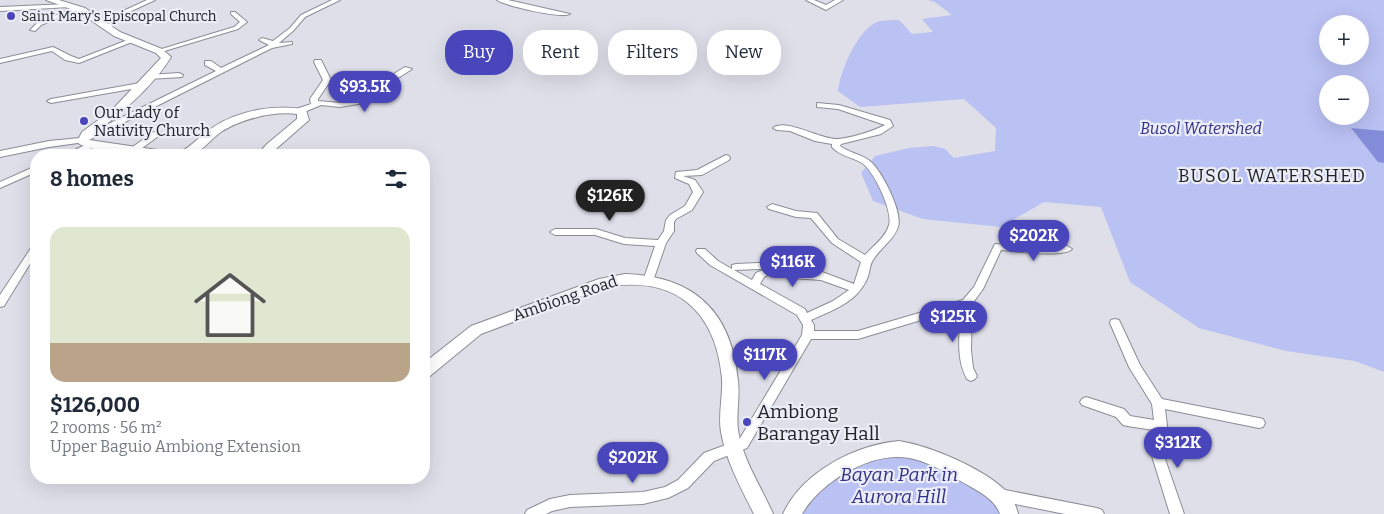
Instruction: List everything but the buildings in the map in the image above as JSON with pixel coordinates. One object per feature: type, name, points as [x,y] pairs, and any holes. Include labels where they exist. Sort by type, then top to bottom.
[{"type":"main road","points":[[50,0],[73,7],[130,40],[159,50],[164,54],[165,60],[116,112],[86,134],[87,142],[128,149]]},
{"type":"main road","points":[[196,149],[214,131],[232,122],[266,114],[299,111],[303,114],[303,120],[267,149]]},
{"type":"main road","name":"Ambiong Road","points":[[430,367],[465,338],[490,323],[524,313],[604,282],[619,278],[649,278],[676,288],[702,306],[716,323],[727,355],[731,397],[729,432],[764,514]]},
{"type":"main road","points":[[792,514],[814,486],[835,470],[865,457],[898,448],[917,452],[931,458],[984,485],[998,495],[1007,505],[1009,514]]},
{"type":"street","points":[[107,28],[123,14],[152,0]]},
{"type":"street","points":[[273,45],[292,29],[302,16],[337,0]]},
{"type":"street","points":[[500,0],[550,12],[567,14]]},
{"type":"street","points":[[809,0],[826,8],[840,0]]},
{"type":"street","points":[[0,9],[73,7]]},
{"type":"street","points":[[33,30],[39,24],[73,7]]},
{"type":"street","points":[[159,50],[231,29],[244,22],[233,13]]},
{"type":"street","points":[[0,60],[53,49],[68,58],[79,61],[130,40]]},
{"type":"street","points":[[262,40],[273,45]]},
{"type":"street","points":[[77,149],[238,59],[273,45],[290,43]]},
{"type":"street","points":[[315,105],[314,99],[327,80],[318,62]]},
{"type":"street","points":[[208,63],[220,70]]},
{"type":"street","points":[[299,111],[315,105],[340,105],[379,98],[388,93],[395,77],[408,69]]},
{"type":"street","points":[[149,77],[179,75]]},
{"type":"street","points":[[51,101],[140,86]]},
{"type":"street","points":[[777,128],[791,129],[818,139],[837,142],[884,130],[889,126],[888,124],[839,107],[820,105]]},
{"type":"street","points":[[135,149],[156,134]]},
{"type":"street","points":[[0,154],[50,144],[87,142]]},
{"type":"street","points":[[805,318],[838,303],[856,289],[862,280],[867,261],[895,225],[895,215],[869,165],[858,157],[839,151],[836,147],[837,142]]},
{"type":"street","points":[[649,278],[661,243],[669,232],[669,222],[673,217],[689,208],[698,192],[692,182],[679,178],[679,174],[699,172],[726,158]]},
{"type":"street","points":[[0,185],[30,172]]},
{"type":"street","points":[[772,207],[796,214],[814,215],[835,241],[867,261]]},
{"type":"street","points":[[555,232],[596,232],[624,240],[661,243]]},
{"type":"street","points":[[808,335],[858,335],[967,303],[978,289],[998,246],[1037,250],[1067,249]]},
{"type":"street","points":[[532,514],[550,505],[570,501],[643,498],[668,492],[683,484],[709,457],[734,446],[744,444],[808,335],[809,324],[801,312],[714,263],[702,251]]},
{"type":"street","points":[[0,303],[30,256]]},
{"type":"street","points":[[736,267],[780,266],[792,269],[797,276],[822,276],[856,289]]},
{"type":"street","points":[[756,283],[760,275],[780,266]]},
{"type":"street","points":[[967,303],[966,367],[971,376]]},
{"type":"street","points":[[1115,323],[1135,367],[1158,403],[1161,426],[1158,456],[1178,514]]},
{"type":"street","points":[[1086,402],[1120,413],[1127,421],[1161,426]]},
{"type":"street","points":[[1158,403],[1259,423]]},
{"type":"street","points":[[998,495],[1097,514]]},
{"type":"green space","name":"Busol Watershed","points":[[928,0],[1384,0],[1384,372],[1355,361],[1286,351],[1199,328],[1130,282],[1101,207],[1044,202],[1001,227],[923,219],[873,201],[861,173],[875,156],[909,148],[934,146],[945,149],[954,158],[995,151],[996,128],[964,99],[860,107],[838,91],[842,74],[855,44],[861,35],[875,23],[899,20],[912,34],[933,32],[922,19],[952,15],[935,2]]},
{"type":"green space","name":"Bayan Park in Aurora Hill","points":[[899,454],[935,466],[959,477],[993,499],[1002,514],[801,514],[823,490],[844,474],[868,463]]},
{"type":"shaded area","points":[[1351,128],[1384,131],[1384,163],[1378,162]]},
{"type":"place","name":"Saint Mary's Episcopal Church","points":[[11,16]]},
{"type":"place","name":"Our Lady of Nativity Church","points":[[84,121]]},
{"type":"place","name":"Ambiong Barangay Hall","points":[[747,422]]},
{"type":"district","name":"BUSOL WATERSHED","points":[[1272,176]]}]
